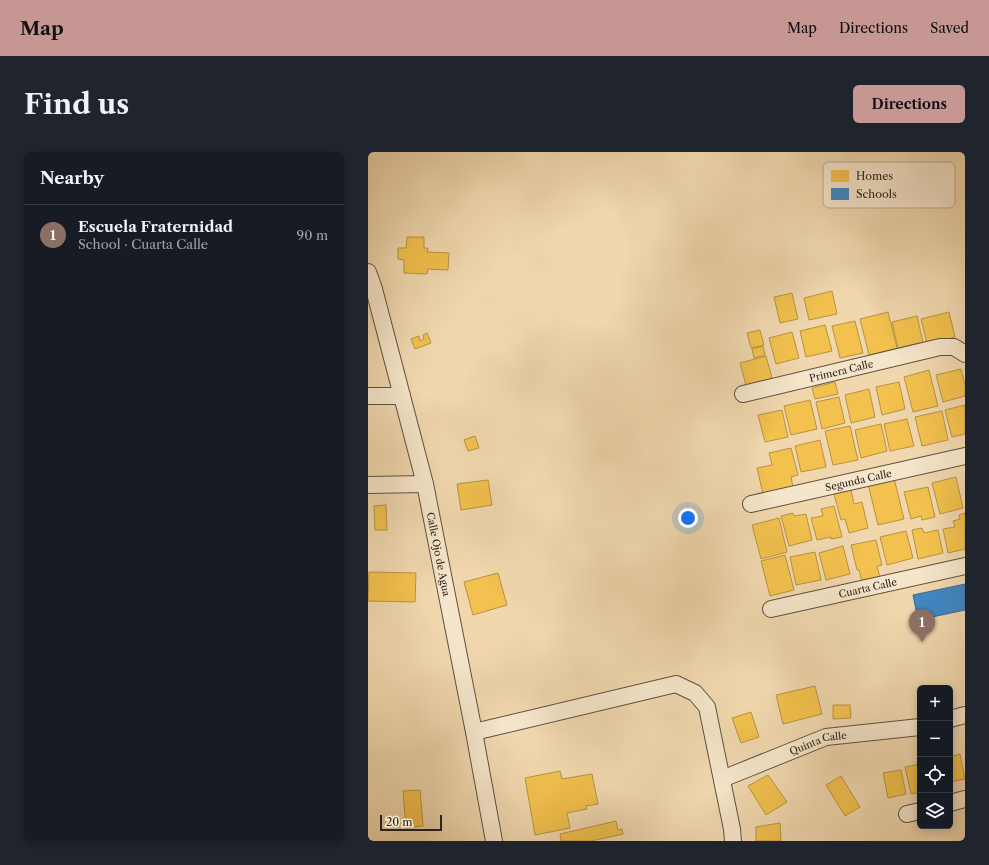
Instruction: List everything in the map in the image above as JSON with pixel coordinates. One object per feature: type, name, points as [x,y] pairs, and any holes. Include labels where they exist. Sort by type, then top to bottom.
[{"type":"street","name":"Calle Ojo de Agua","points":[[368,272],[371,289],[402,396],[425,484],[494,841]]},
{"type":"street","name":"Primera Calle","points":[[743,394],[940,347],[954,347],[965,354]]},
{"type":"street","points":[[368,396],[402,396]]},
{"type":"street","name":"Segunda Calle","points":[[751,504],[965,456]]},
{"type":"street","points":[[368,485],[425,484]]},
{"type":"street","name":"Cuarta Calle","points":[[771,609],[965,566]]},
{"type":"street","points":[[474,732],[676,684],[695,693],[707,707],[732,828],[733,841]]},
{"type":"street","points":[[953,718],[965,715]]},
{"type":"street","name":"Quinta Calle","points":[[722,779],[826,737],[917,727]]},
{"type":"street","points":[[953,802],[965,799]]},
{"type":"building: Homes","points":[[407,237],[424,237],[424,248],[428,248],[427,252],[449,253],[448,270],[428,269],[427,274],[404,273],[404,260],[398,259],[398,248],[406,248]]},
{"type":"building: Homes","points":[[832,291],[837,314],[809,320],[804,298]]},
{"type":"building: Homes","points":[[792,293],[798,319],[780,323],[774,297]]},
{"type":"building: Homes","points":[[888,312],[897,348],[869,355],[860,319]]},
{"type":"building: Homes","points":[[949,312],[955,337],[927,344],[921,319]]},
{"type":"building: Homes","points":[[917,316],[923,342],[898,348],[892,322]]},
{"type":"building: Homes","points":[[855,321],[863,353],[840,358],[832,326]]},
{"type":"building: Homes","points":[[825,325],[832,351],[806,357],[800,331]]},
{"type":"building: Homes","points":[[760,330],[764,345],[751,348],[747,333]]},
{"type":"building: Homes","points":[[792,332],[799,358],[776,364],[769,338]]},
{"type":"building: Homes","points":[[427,333],[431,343],[415,349],[411,339],[419,336],[420,341],[424,339],[423,335]]},
{"type":"building: Homes","points":[[763,346],[765,355],[754,358],[752,349]]},
{"type":"building: Homes","points":[[766,356],[772,378],[746,385],[740,363]]},
{"type":"building: Homes","points":[[961,369],[965,385],[965,396],[943,402],[936,375]]},
{"type":"building: Homes","points":[[929,370],[938,406],[913,412],[904,377]]},
{"type":"building: Homes","points":[[835,382],[838,394],[815,399],[812,388]]},
{"type":"building: Homes","points":[[899,382],[905,409],[882,415],[876,387]]},
{"type":"building: Homes","points":[[869,389],[875,417],[851,423],[845,395]]},
{"type":"building: Homes","points":[[839,397],[845,423],[822,429],[816,402]]},
{"type":"building: Homes","points":[[810,400],[817,429],[791,435],[784,406]]},
{"type":"building: Homes","points":[[965,405],[965,434],[952,437],[945,410]]},
{"type":"building: Homes","points":[[782,410],[788,437],[765,442],[758,415]]},
{"type":"building: Homes","points":[[942,411],[948,440],[922,446],[915,417]]},
{"type":"building: Homes","points":[[907,419],[914,446],[890,451],[884,424]]},
{"type":"building: Homes","points":[[881,424],[887,451],[861,458],[855,430]]},
{"type":"building: Homes","points":[[850,426],[858,460],[833,465],[825,431]]},
{"type":"building: Homes","points":[[475,436],[479,448],[468,451],[464,440]]},
{"type":"building: Homes","points":[[820,440],[826,467],[801,472],[795,446]]},
{"type":"building: Homes","points":[[791,448],[798,475],[791,477],[793,487],[763,494],[757,468],[772,465],[769,453]]},
{"type":"building: Homes","points":[[956,477],[963,508],[940,514],[932,483]]},
{"type":"building: Homes","points":[[894,478],[904,519],[878,525],[868,484]]},
{"type":"building: Homes","points":[[488,480],[492,505],[461,510],[457,484]]},
{"type":"building: Homes","points":[[928,487],[935,517],[922,520],[921,516],[911,519],[904,492]]},
{"type":"building: Homes","points":[[851,490],[854,504],[862,502],[868,528],[849,533],[845,519],[841,520],[834,494]]},
{"type":"building: Homes","points":[[386,505],[387,530],[375,530],[374,506]]},
{"type":"building: Homes","points":[[834,506],[842,537],[831,539],[831,537],[817,540],[811,518],[823,516],[821,509]]},
{"type":"building: Homes","points":[[793,513],[794,516],[806,514],[812,540],[789,546],[781,516]]},
{"type":"building: Homes","points":[[965,513],[965,549],[948,553],[943,529],[955,527],[953,521],[960,519],[959,515]]},
{"type":"building: Homes","points":[[779,518],[787,552],[761,559],[752,525]]},
{"type":"building: Homes","points":[[922,528],[924,533],[938,530],[943,553],[918,559],[912,530]]},
{"type":"building: Homes","points":[[906,531],[913,558],[887,565],[880,537]]},
{"type":"building: Homes","points":[[876,540],[882,565],[877,566],[880,578],[862,582],[859,570],[857,570],[851,545]]},
{"type":"building: Homes","points":[[843,546],[850,574],[826,580],[819,553]]},
{"type":"building: Homes","points":[[815,552],[821,580],[796,585],[790,557]]},
{"type":"building: Homes","points":[[785,555],[794,590],[770,596],[761,561]]},
{"type":"building: Homes","points":[[369,572],[416,573],[415,602],[368,601]]},
{"type":"building: Homes","points":[[498,573],[507,605],[473,615],[464,582]]},
{"type":"building: Homes","points":[[815,686],[822,714],[783,724],[776,695]]},
{"type":"building: Homes","points":[[833,705],[850,705],[851,718],[833,719]]},
{"type":"building: Homes","points":[[751,712],[759,737],[741,743],[732,718]]},
{"type":"building: Homes","points":[[960,754],[965,779],[953,781],[953,756]]},
{"type":"building: Homes","points":[[917,765],[917,793],[911,794],[905,767]]},
{"type":"building: Homes","points":[[901,770],[906,794],[888,798],[883,773]]},
{"type":"building: Homes","points":[[560,771],[562,779],[592,774],[598,804],[586,806],[587,809],[567,813],[570,828],[535,835],[525,778]]},
{"type":"building: Homes","points":[[768,775],[787,802],[766,815],[748,786]]},
{"type":"building: Homes","points":[[841,776],[860,807],[845,816],[826,785]]},
{"type":"building: Homes","points":[[420,790],[423,826],[406,828],[403,791]]},
{"type":"building: Homes","points":[[616,821],[618,830],[622,829],[623,834],[591,841],[561,841],[560,834]]},
{"type":"building: Homes","points":[[780,823],[781,841],[756,841],[756,827]]},
{"type":"building: Schools","points":[[965,584],[965,610],[918,620],[913,595]]},
{"type":"place","name":"Escuela Fraternidad","points":[[922,642]]}]
